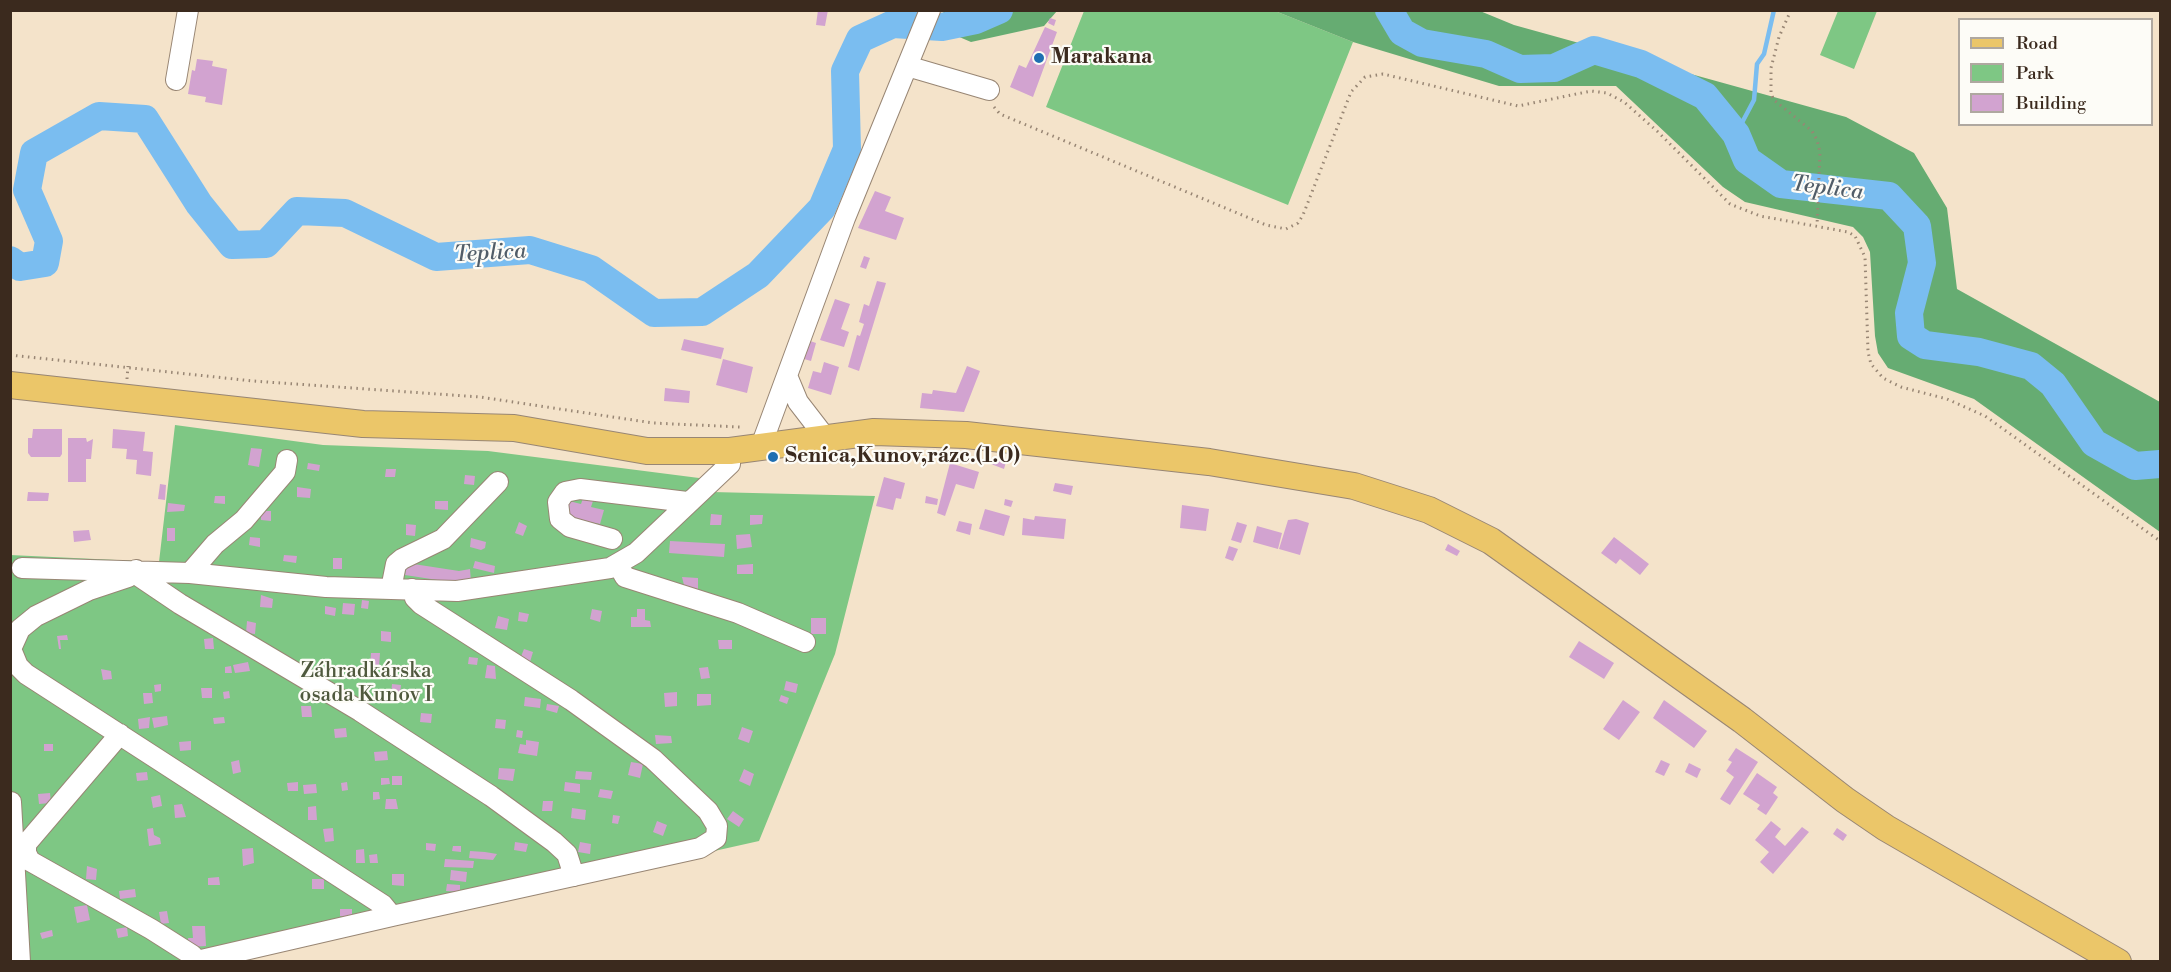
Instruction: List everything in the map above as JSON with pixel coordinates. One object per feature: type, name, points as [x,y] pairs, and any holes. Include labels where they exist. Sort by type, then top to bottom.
[{"type":"main road","points":[[10,385],[363,423],[514,428],[647,451],[730,451],[825,437],[888,432],[966,435],[1209,462],[1354,486],[1429,510],[1476,532],[1518,559],[1742,720],[1845,800],[1886,828],[2118,962]]},
{"type":"street","points":[[176,80],[188,10]]},
{"type":"street","points":[[761,446],[788,378],[835,245],[930,10]]},
{"type":"street","points":[[908,66],[989,90]]},
{"type":"street","points":[[788,378],[798,402],[825,437]]},
{"type":"street","points":[[22,568],[190,573],[326,587],[470,590],[618,565],[636,553],[687,502],[730,465],[730,451]]},
{"type":"street","points":[[190,573],[215,544],[244,520],[285,472],[287,460]]},
{"type":"street","points":[[391,589],[396,564],[402,558],[443,539],[498,482]]},
{"type":"street","points":[[612,539],[570,527],[560,519],[558,502],[565,492],[580,489],[687,502]]},
{"type":"street","points":[[618,565],[621,573],[631,580],[738,613],[806,642]]},
{"type":"street","points":[[136,570],[128,577],[89,590],[36,616],[20,628],[11,649],[18,666],[26,674],[383,906],[392,916]]},
{"type":"street","points":[[136,570],[140,577],[180,604],[360,711],[491,796],[567,854],[574,876]]},
{"type":"street","points":[[27,858],[151,929],[192,955],[196,961],[700,848],[716,838],[717,826],[708,811],[653,759],[571,700],[421,604],[414,598],[412,590]]},
{"type":"street","points":[[32,962],[25,862],[26,844],[120,734]]},
{"type":"street","points":[[10,792],[20,962]]},
{"type":"path","points":[[1791,10],[1779,37],[1771,68],[1771,94],[1774,100],[1812,130],[1820,152],[1817,226]]},
{"type":"path","points":[[989,90],[995,109],[1000,114],[1266,225],[1286,230],[1293,227],[1303,214],[1351,93],[1365,77],[1383,74],[1518,106],[1599,91],[1624,102],[1657,131],[1730,204],[1760,216],[1848,232],[1859,242],[1865,257],[1868,352],[1871,364],[1883,378],[1901,387],[1947,399],[1985,416],[2160,541]]},
{"type":"path","points":[[10,355],[253,381],[480,397],[653,423],[743,427]]},
{"type":"green space","points":[[944,11],[1057,11],[1044,26],[971,42],[943,30],[940,22]]},
{"type":"green space","points":[[1084,11],[1275,11],[1353,42],[1288,205],[1046,107]]},
{"type":"green space","points":[[1275,11],[1480,11],[1514,25],[1846,117],[1914,153],[1947,208],[1957,289],[2160,402],[2160,532],[1974,399],[1888,368],[1878,353],[1870,252],[1863,237],[1853,227],[1745,202],[1723,187],[1616,86],[1499,86],[1353,42]]},
{"type":"green space","points":[[1838,11],[1877,11],[1854,69],[1820,55]]},
{"type":"green space","name":"Záhradkárska osada Kunov I","points":[[175,425],[323,445],[488,451],[699,478],[712,492],[875,496],[835,654],[759,841],[222,961],[11,961],[10,555],[159,562]]},
{"type":"building","points":[[818,10],[828,10],[825,26],[816,25]]},
{"type":"building","points":[[1050,18],[1056,20],[1054,26],[1048,23]]},
{"type":"building","name":"Marakana","points":[[1045,27],[1057,32],[1033,97],[1010,87],[1019,65],[1026,68]]},
{"type":"building","points":[[197,59],[213,61],[212,66],[227,69],[222,105],[205,102],[206,97],[188,94],[192,70],[195,71]]},
{"type":"building","points":[[875,191],[891,197],[885,211],[904,218],[896,240],[858,228]]},
{"type":"building","points":[[864,256],[870,258],[866,269],[860,267]]},
{"type":"building","points":[[877,281],[886,283],[859,371],[848,367],[857,335],[860,336],[864,324],[859,322],[864,304],[869,306]]},
{"type":"building","points":[[835,299],[850,304],[841,329],[849,332],[844,347],[820,340]]},
{"type":"building","points":[[684,339],[724,348],[721,359],[681,350]]},
{"type":"building","points":[[810,341],[816,343],[811,361],[804,359]]},
{"type":"building","points":[[723,359],[753,367],[747,393],[716,385]]},
{"type":"building","points":[[824,362],[839,367],[831,395],[808,388],[813,371],[821,373]]},
{"type":"building","points":[[967,366],[980,371],[964,412],[920,408],[922,393],[932,394],[933,390],[956,393]]},
{"type":"building","points":[[665,388],[690,391],[689,403],[664,401]]},
{"type":"building","points":[[33,429],[62,429],[60,457],[31,457],[28,453],[28,438],[32,438]]},
{"type":"building","points":[[113,429],[145,432],[143,451],[153,452],[151,476],[136,474],[137,460],[126,459],[127,449],[112,448]]},
{"type":"building","points":[[68,438],[86,438],[87,442],[93,439],[91,459],[86,459],[86,482],[68,482]]},
{"type":"building","points":[[251,448],[262,449],[259,467],[248,465]]},
{"type":"building","points":[[994,457],[1006,462],[1004,469],[991,464]]},
{"type":"building","points":[[308,463],[320,465],[319,471],[307,469]]},
{"type":"building","points":[[950,463],[979,472],[974,489],[956,484],[945,516],[937,513]]},
{"type":"building","points":[[386,469],[396,469],[395,477],[385,477]]},
{"type":"building","points":[[465,475],[475,476],[474,485],[464,484]]},
{"type":"building","points":[[884,477],[905,483],[901,499],[896,498],[893,510],[876,506]]},
{"type":"building","points":[[1055,483],[1073,486],[1071,495],[1053,491]]},
{"type":"building","points":[[160,484],[166,485],[165,500],[158,499]]},
{"type":"building","points":[[297,487],[311,489],[310,498],[297,497]]},
{"type":"building","points":[[28,492],[49,493],[48,501],[27,501]]},
{"type":"building","points":[[215,496],[225,496],[225,504],[214,503]]},
{"type":"building","points":[[926,496],[938,499],[937,505],[925,503]]},
{"type":"building","points":[[583,498],[593,501],[591,507],[604,510],[600,524],[590,522],[589,526],[583,524],[583,520],[565,515],[569,501],[581,504]]},
{"type":"building","points":[[1005,499],[1013,501],[1011,507],[1004,505]]},
{"type":"building","points":[[435,501],[448,501],[448,510],[435,509]]},
{"type":"building","points":[[168,503],[185,505],[184,511],[167,512]]},
{"type":"building","points":[[1182,505],[1209,509],[1206,531],[1180,528]]},
{"type":"building","points":[[985,509],[1010,516],[1004,536],[979,529]]},
{"type":"building","points":[[261,511],[271,511],[271,521],[261,520]]},
{"type":"building","points":[[711,514],[722,515],[721,525],[710,525]]},
{"type":"building","points":[[750,515],[763,515],[762,524],[750,525]]},
{"type":"building","points":[[1035,516],[1066,519],[1064,539],[1022,535],[1023,518],[1034,520]]},
{"type":"building","points":[[1296,519],[1309,523],[1300,555],[1279,549],[1288,520]]},
{"type":"building","points":[[959,521],[972,524],[970,535],[956,531]]},
{"type":"building","points":[[519,522],[527,526],[523,536],[515,533]]},
{"type":"building","points":[[1237,522],[1247,525],[1241,543],[1231,540]]},
{"type":"building","points":[[406,524],[416,525],[415,536],[406,535]]},
{"type":"building","points":[[1257,526],[1282,533],[1278,549],[1253,542]]},
{"type":"building","points":[[167,528],[175,528],[175,541],[167,541]]},
{"type":"building","points":[[89,530],[91,540],[74,542],[73,531]]},
{"type":"building","points":[[750,534],[752,547],[737,549],[736,535]]},
{"type":"building","points":[[250,537],[260,538],[260,547],[249,545]]},
{"type":"building","points":[[1614,537],[1649,564],[1640,575],[1620,559],[1616,564],[1601,553]]},
{"type":"building","points":[[471,538],[486,542],[485,548],[481,550],[470,547]]},
{"type":"building","points":[[670,541],[725,544],[724,557],[669,553]]},
{"type":"building","points":[[1448,544],[1460,551],[1457,556],[1445,550]]},
{"type":"building","points":[[1229,546],[1238,549],[1233,561],[1225,558]]},
{"type":"building","points":[[284,555],[297,556],[296,563],[283,561]]},
{"type":"building","points":[[333,558],[342,558],[342,569],[333,569]]},
{"type":"building","points":[[475,561],[495,566],[494,573],[473,568]]},
{"type":"building","points":[[407,563],[459,571],[470,569],[471,582],[457,583],[405,575]]},
{"type":"building","points":[[753,564],[753,574],[737,574],[737,565]]},
{"type":"building","points":[[682,577],[698,578],[698,589],[685,589]]},
{"type":"building","points":[[261,595],[273,599],[272,608],[260,607]]},
{"type":"building","points":[[362,600],[369,601],[368,609],[361,608]]},
{"type":"building","points":[[343,603],[355,604],[354,615],[342,614]]},
{"type":"building","points":[[325,606],[336,608],[335,616],[325,614]]},
{"type":"building","points":[[592,609],[602,611],[600,622],[590,619]]},
{"type":"building","points":[[637,609],[645,609],[645,620],[650,621],[651,627],[631,627],[631,617],[637,617]]},
{"type":"building","points":[[519,612],[529,614],[527,622],[518,621]]},
{"type":"building","points":[[498,616],[509,619],[507,630],[495,628]]},
{"type":"building","points":[[811,618],[826,618],[826,634],[811,634]]},
{"type":"building","points":[[247,621],[256,623],[255,634],[246,633]]},
{"type":"building","points":[[381,631],[391,632],[391,642],[381,641]]},
{"type":"building","points":[[67,635],[68,640],[60,640],[61,649],[59,649],[57,636]]},
{"type":"building","points":[[213,638],[214,649],[205,649],[204,639]]},
{"type":"building","points":[[718,640],[732,640],[732,649],[719,649]]},
{"type":"building","points":[[1579,641],[1614,663],[1604,679],[1569,657]]},
{"type":"building","points":[[524,649],[533,652],[530,662],[520,659]]},
{"type":"building","points":[[371,653],[380,653],[379,667],[370,666]]},
{"type":"building","points":[[469,657],[478,658],[477,665],[468,664]]},
{"type":"building","points":[[248,662],[250,671],[235,673],[233,665]]},
{"type":"building","points":[[487,665],[495,666],[496,679],[485,678]]},
{"type":"building","points":[[231,666],[232,673],[225,673],[225,667]]},
{"type":"building","points":[[708,667],[710,678],[701,679],[699,668]]},
{"type":"building","points":[[101,669],[111,671],[112,679],[103,680]]},
{"type":"building","points":[[786,681],[798,684],[796,693],[784,690]]},
{"type":"building","points":[[161,684],[161,691],[155,692],[154,685]]},
{"type":"building","points":[[392,684],[401,685],[400,695],[391,695]]},
{"type":"building","points":[[201,688],[212,688],[212,698],[202,698]]},
{"type":"building","points":[[229,691],[230,698],[224,699],[223,692]]},
{"type":"building","points":[[677,692],[677,706],[665,707],[664,693]]},
{"type":"building","points":[[143,693],[152,693],[153,703],[144,704]]},
{"type":"building","points":[[697,694],[711,694],[711,705],[697,706]]},
{"type":"building","points":[[781,695],[789,698],[787,704],[779,701]]},
{"type":"building","points":[[525,697],[541,699],[540,708],[524,706]]},
{"type":"building","points":[[1623,700],[1640,712],[1619,740],[1603,729]]},
{"type":"building","points":[[1664,700],[1707,731],[1694,748],[1653,718]]},
{"type":"building","points":[[547,704],[559,706],[557,713],[546,710]]},
{"type":"building","points":[[301,706],[311,706],[312,717],[302,717]]},
{"type":"building","points":[[421,713],[432,714],[431,723],[420,722]]},
{"type":"building","points":[[167,716],[168,725],[154,728],[152,718]]},
{"type":"building","points":[[150,717],[149,728],[139,729],[138,719]]},
{"type":"building","points":[[224,717],[225,723],[214,724],[213,718]]},
{"type":"building","points":[[496,719],[506,720],[505,729],[495,728]]},
{"type":"building","points":[[742,727],[753,731],[749,743],[738,739]]},
{"type":"building","points":[[346,728],[347,737],[335,738],[334,729]]},
{"type":"building","points":[[517,730],[523,731],[522,738],[516,737]]},
{"type":"building","points":[[655,735],[671,736],[672,743],[656,744]]},
{"type":"building","points":[[526,740],[539,742],[537,756],[518,753],[520,744],[526,745]]},
{"type":"building","points":[[191,741],[191,750],[180,751],[179,742]]},
{"type":"building","points":[[44,744],[53,744],[53,751],[44,751]]},
{"type":"building","points":[[1736,748],[1758,762],[1730,805],[1720,799],[1734,777],[1726,771],[1732,762],[1728,760]]},
{"type":"building","points":[[387,751],[388,760],[375,761],[374,752]]},
{"type":"building","points":[[239,760],[241,772],[233,774],[231,762]]},
{"type":"building","points":[[1661,760],[1670,764],[1664,776],[1655,772]]},
{"type":"building","points":[[631,762],[643,764],[640,778],[628,775]]},
{"type":"building","points":[[1689,763],[1701,769],[1697,778],[1685,772]]},
{"type":"building","points":[[499,768],[515,769],[513,781],[498,779]]},
{"type":"building","points":[[744,769],[754,774],[750,786],[739,781]]},
{"type":"building","points":[[576,771],[592,772],[591,780],[575,779]]},
{"type":"building","points":[[147,772],[148,780],[137,781],[136,773]]},
{"type":"building","points":[[1757,773],[1777,787],[1773,793],[1778,797],[1766,815],[1757,809],[1760,805],[1743,794]]},
{"type":"building","points":[[392,776],[402,776],[402,785],[392,785]]},
{"type":"building","points":[[381,778],[389,778],[390,784],[381,785]]},
{"type":"building","points":[[298,782],[298,791],[288,791],[287,783]]},
{"type":"building","points":[[347,782],[348,790],[342,791],[341,783]]},
{"type":"building","points":[[565,782],[580,784],[580,793],[564,791]]},
{"type":"building","points":[[316,784],[317,793],[304,794],[303,785]]},
{"type":"building","points":[[600,789],[613,791],[611,799],[598,797]]},
{"type":"building","points":[[373,792],[379,792],[380,799],[373,800]]},
{"type":"building","points":[[50,793],[51,803],[39,804],[38,794]]},
{"type":"building","points":[[160,795],[162,806],[153,808],[151,797]]},
{"type":"building","points":[[386,799],[396,799],[398,809],[385,809]]},
{"type":"building","points":[[543,801],[553,801],[552,811],[542,811]]},
{"type":"building","points":[[182,804],[186,817],[175,818],[174,805]]},
{"type":"building","points":[[316,806],[317,820],[308,820],[308,807]]},
{"type":"building","points":[[572,808],[586,810],[585,820],[571,818]]},
{"type":"building","points":[[733,811],[744,819],[739,827],[727,819]]},
{"type":"building","points":[[613,815],[620,816],[618,824],[612,823]]},
{"type":"building","points":[[657,821],[667,825],[663,836],[653,832]]},
{"type":"building","points":[[1771,821],[1781,829],[1775,837],[1785,846],[1802,827],[1809,832],[1773,874],[1760,862],[1769,852],[1755,840]]},
{"type":"building","points":[[153,828],[154,835],[160,838],[161,844],[149,846],[147,829]]},
{"type":"building","points":[[333,828],[334,841],[325,842],[323,829]]},
{"type":"building","points":[[1837,828],[1847,835],[1843,841],[1833,834]]},
{"type":"building","points":[[515,842],[528,844],[526,852],[514,850]]},
{"type":"building","points":[[580,842],[591,844],[590,854],[578,852]]},
{"type":"building","points":[[426,843],[436,844],[435,851],[426,850]]},
{"type":"building","points":[[453,846],[461,846],[461,852],[452,851]]},
{"type":"building","points":[[253,848],[254,863],[243,866],[242,849]]},
{"type":"building","points":[[364,849],[365,863],[356,863],[356,850]]},
{"type":"building","points":[[470,851],[497,854],[493,860],[469,858]]},
{"type":"building","points":[[377,854],[378,863],[370,863],[369,855]]},
{"type":"building","points":[[445,859],[474,861],[473,868],[444,867]]},
{"type":"building","points":[[87,866],[97,869],[96,880],[86,879]]},
{"type":"building","points":[[451,870],[467,872],[466,882],[450,880]]},
{"type":"building","points":[[392,874],[404,874],[404,886],[392,885]]},
{"type":"building","points":[[219,877],[220,885],[208,885],[208,878]]},
{"type":"building","points":[[312,879],[324,879],[324,889],[312,889]]},
{"type":"building","points":[[447,884],[460,885],[460,892],[446,891]]},
{"type":"building","points":[[135,889],[136,897],[120,899],[119,891]]},
{"type":"building","points":[[87,905],[90,920],[77,923],[74,907]]},
{"type":"building","points":[[340,909],[352,909],[352,917],[340,916]]},
{"type":"building","points":[[167,911],[169,923],[161,924],[159,912]]},
{"type":"building","points":[[192,926],[205,926],[206,946],[189,947],[188,938],[193,938]]},
{"type":"building","points":[[127,927],[128,936],[118,938],[116,929]]},
{"type":"building","points":[[52,930],[53,936],[42,939],[40,933]]},
{"type":"waterway","name":"Teplica","points":[[10,260],[20,267],[45,263],[49,241],[27,190],[34,153],[99,116],[145,119],[199,204],[232,245],[266,244],[297,211],[345,213],[436,257],[530,250],[591,269],[654,313],[702,312],[758,275],[822,208],[847,149],[845,71],[860,39],[893,24],[942,27],[976,20],[999,10]]},
{"type":"waterway","name":"Teplica","points":[[1389,10],[1402,32],[1422,43],[1486,54],[1520,69],[1554,68],[1594,50],[1641,64],[1705,96],[1736,134],[1747,160],[1781,184],[1889,196],[1917,226],[1922,263],[1909,313],[1911,336],[1925,345],[1979,352],[2031,366],[2053,384],[2094,443],[2135,466],[2160,464]]},
{"type":"waterway","points":[[1736,134],[1754,100],[1757,64],[1764,54],[1774,10]]},
{"type":"place","name":"Marakana","points":[[1039,58]]},
{"type":"place","name":"Senica,Kunov,rázc.(1.0)","points":[[773,457]]}]
